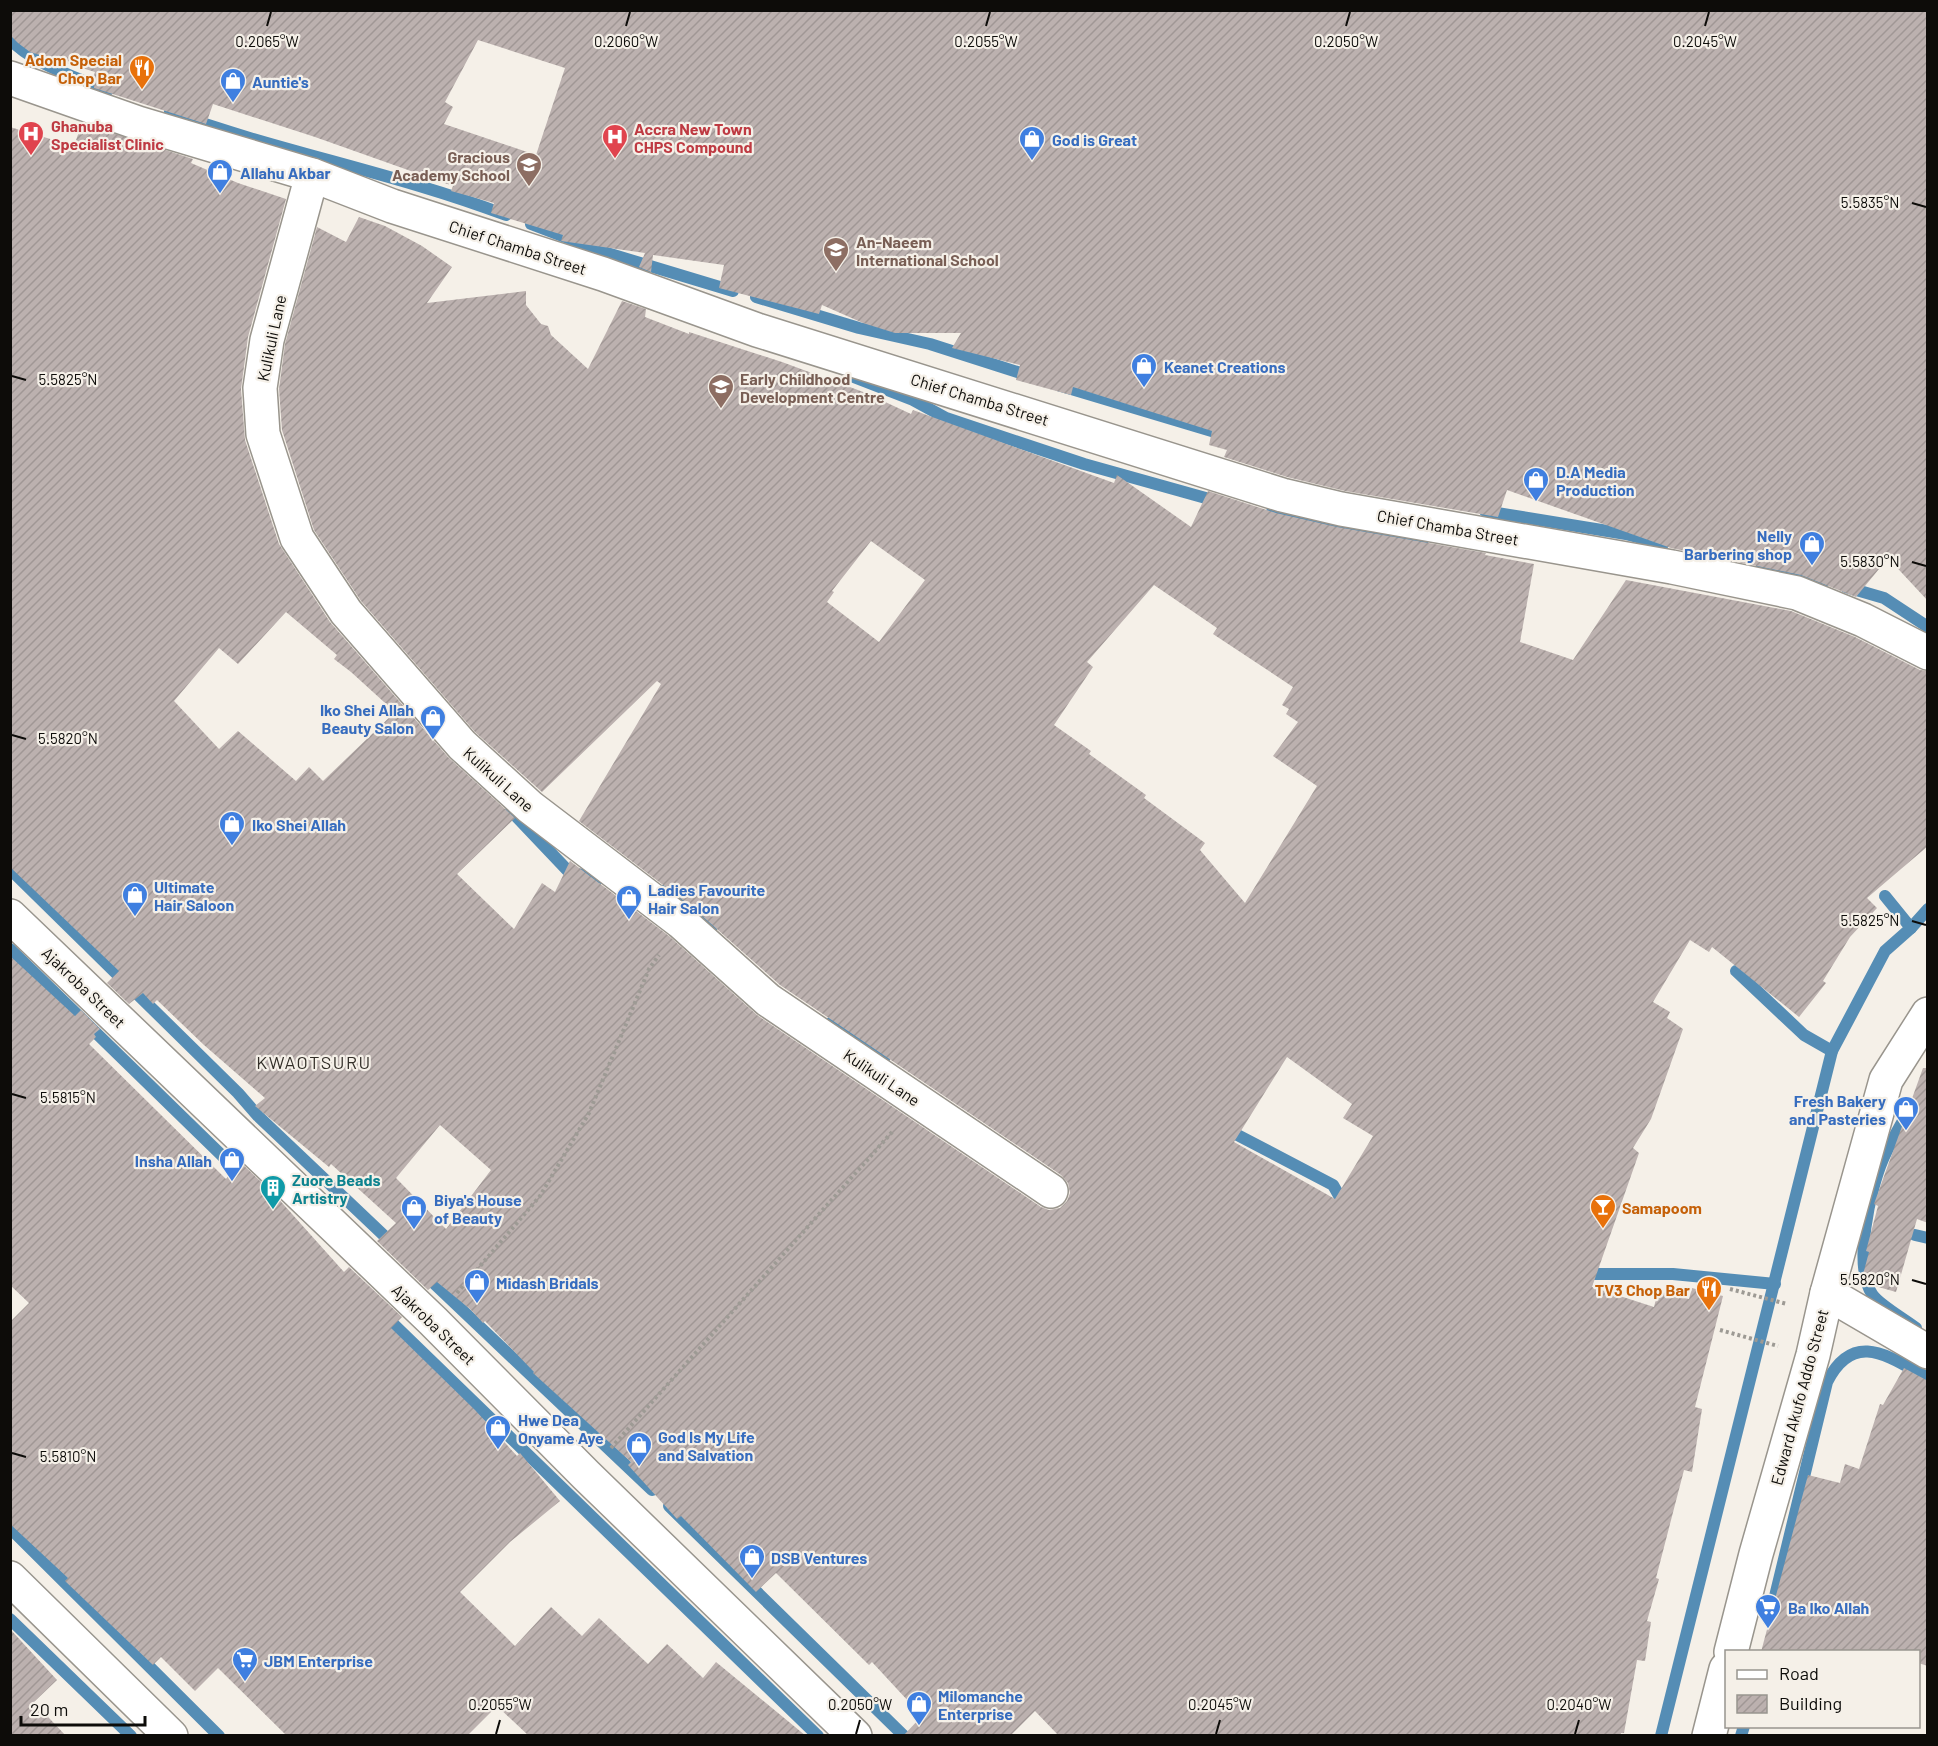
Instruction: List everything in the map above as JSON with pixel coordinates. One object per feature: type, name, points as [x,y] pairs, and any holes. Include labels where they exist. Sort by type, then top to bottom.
[{"type":"street","name":"Chief Chamba Street","points":[[10,78],[138,123],[312,176],[392,206],[603,274],[757,330],[1282,495],[1341,509],[1672,567],[1797,593],[1863,620],[1928,653]]},
{"type":"street","name":"Kulikuli Lane","points":[[312,176],[267,340],[260,388],[263,434],[297,538],[346,612],[462,746],[530,807],[681,922],[768,1000],[1051,1191]]},
{"type":"street","name":"Ajakroba Street","points":[[10,916],[433,1321],[586,1475],[855,1736]]},
{"type":"street","name":"Edward Akufo Addo Street","points":[[1732,1650],[1886,1080],[1928,1014]]},
{"type":"street","points":[[1827,1293],[1928,1352]]},
{"type":"street","points":[[10,1578],[171,1736]]},
{"type":"street","points":[[1709,1736],[1725,1673]]},
{"type":"path","points":[[433,1321],[540,1196],[590,1113],[649,969],[681,922]]},
{"type":"path","points":[[586,1475],[674,1379],[919,1101]]},
{"type":"path","points":[[1730,1289],[1790,1305]]},
{"type":"path","points":[[1720,1330],[1780,1347]]},
{"type":"building","points":[[10,10],[1928,10],[1928,601],[1888,558],[1856,597],[1801,575],[1671,548],[1507,490],[1498,517],[1345,491],[1287,477],[1224,457],[1227,450],[1209,445],[1212,431],[1073,387],[1071,395],[1016,380],[1020,365],[952,348],[961,333],[895,333],[863,323],[822,305],[819,314],[719,288],[724,265],[653,255],[651,272],[639,267],[645,253],[561,241],[563,235],[491,213],[494,203],[451,191],[453,186],[315,137],[213,104],[206,124],[94,88],[94,85],[90,84],[95,72],[30,52],[10,35]],"holes":[[[478,40],[565,68],[536,155],[444,124],[453,107],[445,102]]]},
{"type":"building","points":[[82,123],[193,159],[191,163],[238,183],[286,199],[248,337],[241,389],[245,440],[279,544],[330,622],[448,757],[515,818],[457,874],[514,929],[542,883],[555,892],[570,861],[669,936],[757,1015],[1041,1207],[1049,1210],[1060,1208],[1067,1201],[1070,1193],[1068,1183],[1061,1175],[780,985],[692,907],[579,821],[661,684],[657,681],[542,792],[475,732],[361,601],[314,530],[282,430],[279,389],[285,344],[317,227],[346,242],[359,217],[385,226],[422,246],[452,267],[427,303],[526,291],[526,305],[541,324],[548,326],[551,335],[588,369],[622,301],[646,309],[645,317],[689,334],[689,332],[782,362],[866,393],[911,414],[913,410],[1114,483],[1117,475],[1191,527],[1208,491],[1276,513],[1337,527],[1486,553],[1485,555],[1534,564],[1520,642],[1573,660],[1626,580],[1791,611],[1855,637],[1920,670],[1928,671],[1928,846],[1867,898],[1877,908],[1850,937],[1823,981],[1826,983],[1799,1017],[1712,947],[1709,952],[1690,940],[1653,1002],[1670,1012],[1667,1018],[1683,1029],[1651,1119],[1633,1148],[1639,1153],[1592,1287],[1654,1307],[1658,1291],[1689,1299],[1692,1288],[1723,1296],[1695,1407],[1702,1409],[1692,1472],[1684,1470],[1647,1621],[1651,1622],[1645,1661],[1637,1660],[1624,1733],[1620,1736],[1059,1736],[1035,1711],[1010,1736],[903,1736],[922,1716],[872,1662],[869,1665],[776,1573],[756,1592],[681,1516],[677,1519],[628,1465],[631,1462],[533,1373],[485,1321],[483,1323],[470,1309],[437,1282],[428,1290],[377,1241],[396,1223],[331,1164],[329,1167],[255,1106],[265,1098],[157,1000],[153,1004],[143,993],[129,1004],[107,983],[119,971],[10,867],[10,127],[74,146]],"holes":[[[871,541],[925,580],[879,642],[827,602],[834,592],[832,591]],[[1154,585],[1217,628],[1213,634],[1293,687],[1282,705],[1289,709],[1286,714],[1298,722],[1273,756],[1317,786],[1245,903],[1200,850],[1205,843],[1144,798],[1146,795],[1089,754],[1091,751],[1054,725],[1093,667],[1087,662]],[[286,612],[337,655],[334,659],[395,712],[323,781],[309,767],[296,781],[238,731],[219,749],[174,701],[219,648],[238,664]],[[1287,1057],[1352,1104],[1343,1118],[1373,1136],[1335,1199],[1234,1142]],[[440,1125],[491,1170],[446,1229],[396,1178]]]},
{"type":"building","points":[[10,956],[75,1016],[81,1010],[100,1029],[94,1034],[96,1037],[89,1044],[226,1179],[240,1162],[275,1195],[344,1272],[349,1267],[402,1317],[391,1328],[475,1410],[517,1456],[520,1453],[560,1501],[510,1542],[460,1592],[515,1646],[551,1607],[582,1636],[599,1618],[648,1664],[667,1644],[703,1678],[716,1662],[806,1736],[529,1736],[497,1706],[467,1736],[287,1736],[218,1668],[195,1691],[161,1657],[153,1665],[65,1581],[68,1578],[10,1524],[10,1322],[29,1303],[10,1285]]},
{"type":"building","points":[[1923,1068],[1928,1068],[1928,1223],[1917,1219],[1896,1292],[1861,1282],[1869,1252],[1866,1251],[1878,1206],[1874,1204]]},
{"type":"building","points":[[1904,1368],[1928,1381],[1928,1666],[1920,1664],[1920,1650],[1762,1650],[1808,1475],[1840,1483],[1845,1464],[1859,1469],[1880,1404],[1883,1405]]},
{"type":"building","points":[[10,1629],[57,1680],[34,1702],[66,1736],[10,1736]]},
{"type":"waterway","points":[[10,39],[42,63],[108,90]]},
{"type":"waterway","points":[[170,112],[253,139],[423,187],[506,215]]},
{"type":"waterway","points":[[531,224],[607,253],[733,291]]},
{"type":"waterway","points":[[756,297],[859,328],[930,344],[1033,377]]},
{"type":"waterway","points":[[851,376],[913,400],[946,418],[1084,464],[1220,502]]},
{"type":"waterway","points":[[1058,385],[1225,435]]},
{"type":"waterway","points":[[1485,511],[1626,534],[1663,544]]},
{"type":"waterway","points":[[1272,512],[1423,540]]},
{"type":"waterway","points":[[1762,566],[1823,582]]},
{"type":"waterway","points":[[1846,587],[1884,598],[1928,627]]},
{"type":"waterway","points":[[511,811],[570,873],[609,879]]},
{"type":"waterway","points":[[10,869],[238,1093],[258,1116],[395,1246]]},
{"type":"waterway","points":[[663,891],[696,908],[711,930]]},
{"type":"waterway","points":[[1885,896],[1911,928]]},
{"type":"waterway","points":[[1661,1736],[1832,1051],[1885,951],[1928,909]]},
{"type":"waterway","points":[[10,949],[245,1178]]},
{"type":"waterway","points":[[1736,971],[1804,1035],[1832,1051]]},
{"type":"waterway","points":[[831,1023],[884,1059]]},
{"type":"waterway","points":[[1912,1105],[1889,1146],[1878,1172],[1865,1227],[1864,1265],[1866,1281],[1875,1298],[1916,1328]]},
{"type":"waterway","points":[[1224,1128],[1333,1185],[1341,1199],[1348,1202]]},
{"type":"waterway","points":[[1915,1235],[1928,1238]]},
{"type":"waterway","points":[[423,1273],[652,1490]]},
{"type":"waterway","points":[[1582,1275],[1673,1274],[1775,1284]]},
{"type":"waterway","points":[[383,1314],[818,1736]]},
{"type":"waterway","points":[[1769,1621],[1827,1382],[1837,1366],[1849,1356],[1861,1352],[1873,1352],[1900,1362],[1928,1378]]},
{"type":"waterway","points":[[669,1506],[904,1736]]},
{"type":"waterway","points":[[10,1528],[219,1736]]},
{"type":"waterway","points":[[10,1619],[131,1736]]},
{"type":"waterway","points":[[1741,1736],[1743,1728]]},
{"type":"place","name":"Adom Special Chop Bar","points":[[142,91]]},
{"type":"place","name":"Auntie's","points":[[233,104]]},
{"type":"place","name":"Ghanuba Specialist Clinic","points":[[31,157]]},
{"type":"place","name":"Accra New Town CHPS Compound","points":[[615,160]]},
{"type":"place","name":"God is Great","points":[[1032,162]]},
{"type":"place","name":"Gracious Academy School","points":[[529,188]]},
{"type":"place","name":"Allahu Akbar","points":[[220,195]]},
{"type":"place","name":"An-Naeem International School","points":[[836,273]]},
{"type":"place","name":"Keanet Creations","points":[[1144,389]]},
{"type":"place","name":"Early Childhood Development Centre","points":[[721,410]]},
{"type":"place","name":"D.A Media Production","points":[[1536,503]]},
{"type":"place","name":"Nelly Barbering shop","points":[[1812,567]]},
{"type":"place","name":"Iko Shei Allah Beauty Salon","points":[[433,741]]},
{"type":"place","name":"Iko Shei Allah","points":[[232,847]]},
{"type":"place","name":"Ultimate Hair Saloon","points":[[135,918]]},
{"type":"place","name":"Ladies Favourite Hair Salon","points":[[629,921]]},
{"type":"place","name":"Fresh Bakery and Pasteries","points":[[1906,1132]]},
{"type":"place","name":"Insha Allah","points":[[232,1183]]},
{"type":"place","name":"Zuore Beads Artistry","points":[[273,1211]]},
{"type":"place","name":"Samapoom","points":[[1603,1230]]},
{"type":"place","name":"Biya's House of Beauty","points":[[414,1231]]},
{"type":"place","name":"Midash Bridals","points":[[477,1305]]},
{"type":"place","name":"TV3 Chop Bar","points":[[1709,1312]]},
{"type":"place","name":"Hwe Dea Onyame Aye","points":[[498,1451]]},
{"type":"place","name":"God Is My Life and Salvation","points":[[639,1468]]},
{"type":"place","name":"DSB Ventures","points":[[752,1580]]},
{"type":"place","name":"Ba Iko Allah","points":[[1768,1630]]},
{"type":"place","name":"JBM Enterprise","points":[[245,1683]]},
{"type":"place","name":"Milomanche Enterprise","points":[[919,1727]]},
{"type":"district","name":"KWAOTSURU","points":[[314,1062]]}]
